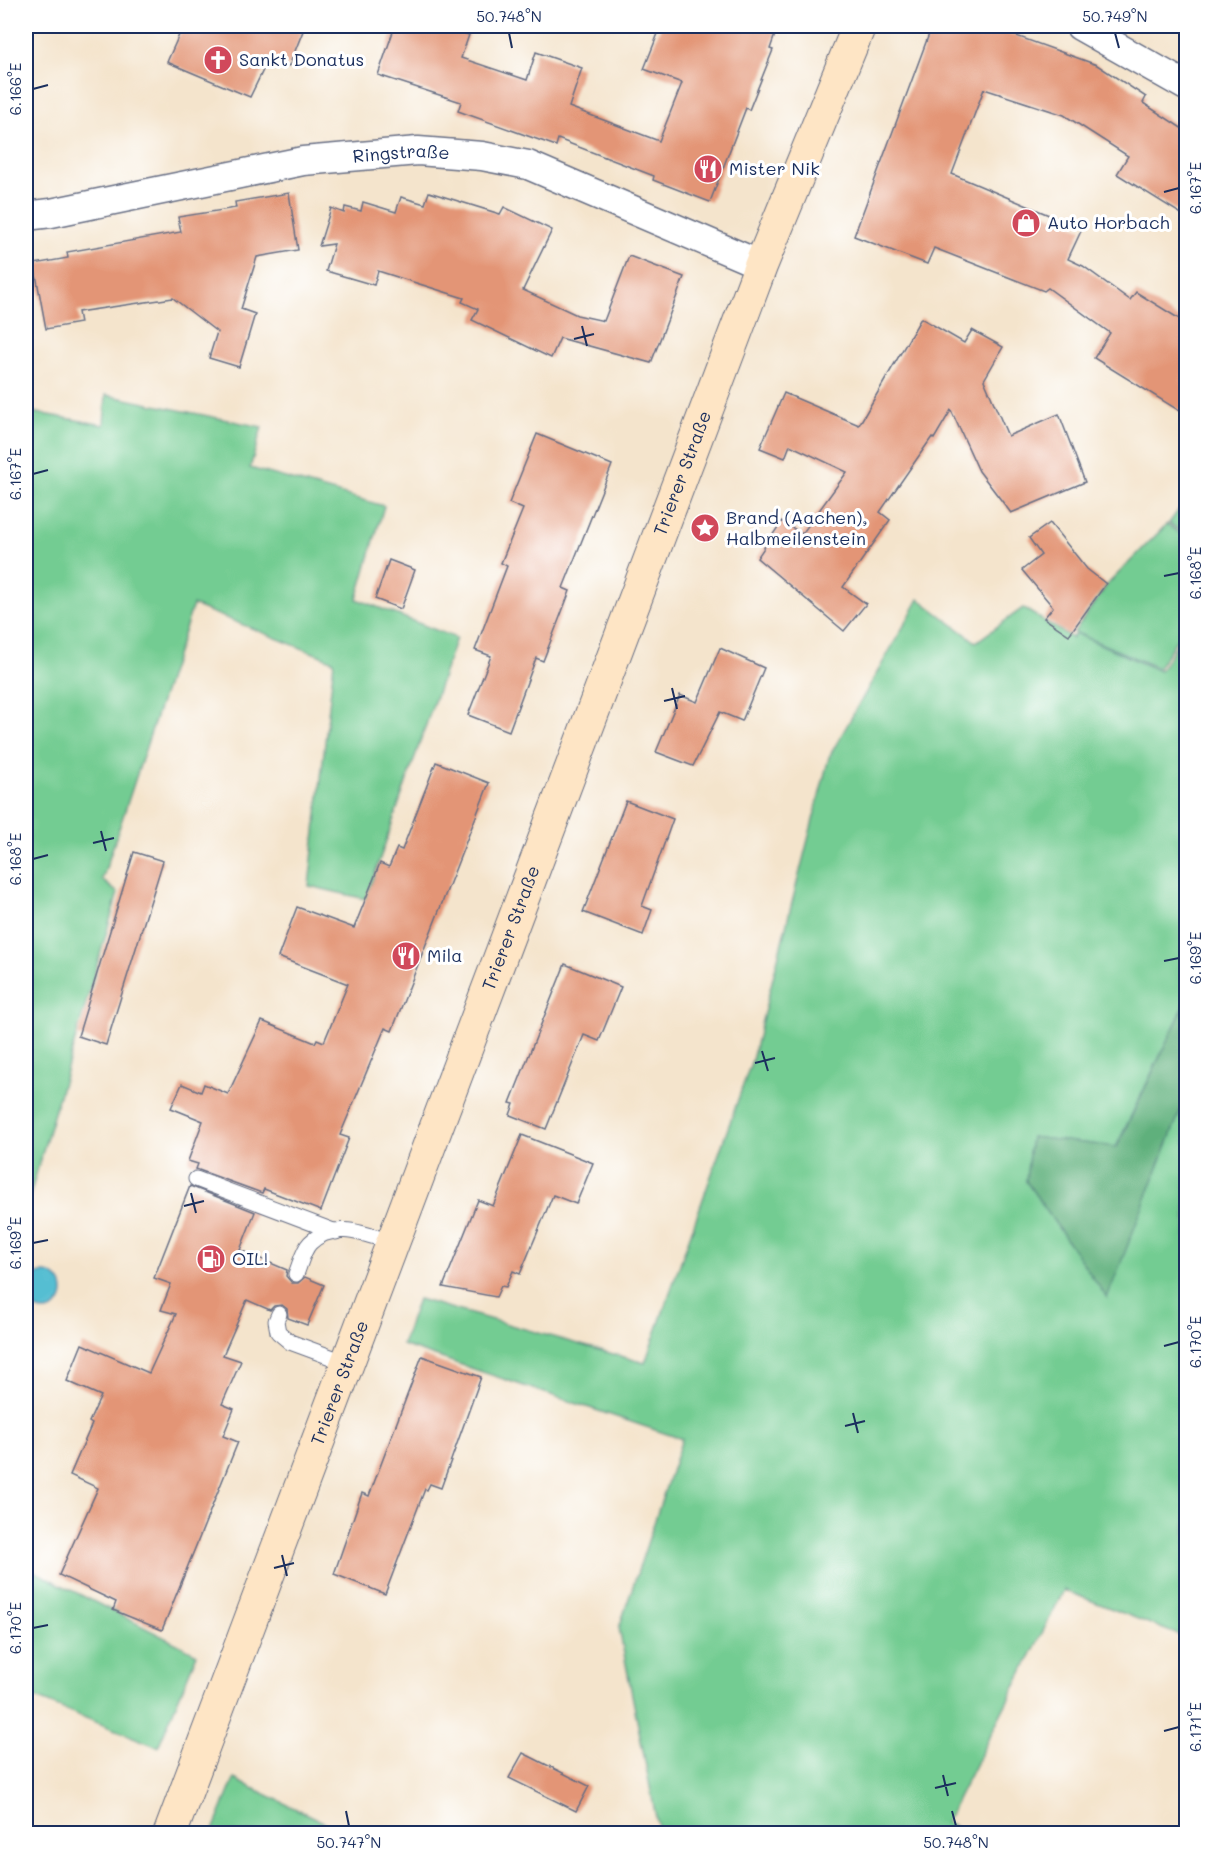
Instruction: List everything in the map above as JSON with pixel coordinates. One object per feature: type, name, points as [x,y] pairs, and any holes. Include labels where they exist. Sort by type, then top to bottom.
[{"type":"main road","name":"Trierer Straße","points":[[170,1833],[761,265],[860,26]]},
{"type":"street","points":[[1080,26],[1186,86]]},
{"type":"street","name":"Ringstraße","points":[[26,216],[51,213],[303,161],[418,151],[482,156],[528,165],[761,265]]},
{"type":"lane","points":[[196,1179],[336,1232]]},
{"type":"lane","points":[[296,1274],[308,1244],[319,1237],[348,1228],[391,1242]]},
{"type":"lane","points":[[279,1314],[276,1321],[278,1332],[290,1342],[347,1363]]},
{"type":"green space","points":[[106,395],[262,427],[250,468],[384,506],[357,599],[456,638],[366,899],[309,886],[334,661],[193,605],[102,880],[118,893],[26,1209],[26,411],[104,425]]},
{"type":"green space","points":[[1186,500],[1186,535],[1169,523]]},
{"type":"green space","points":[[1167,524],[1186,538],[1186,625],[1158,668],[1074,632],[1107,585]]},
{"type":"green space","points":[[919,599],[976,642],[1023,608],[1072,638],[1075,633],[1160,671],[1186,630],[1186,1002],[1116,1147],[1031,1137],[1026,1181],[1107,1297],[1186,1096],[1186,1638],[1064,1590],[946,1822],[967,1833],[659,1833],[619,1628],[682,1439],[402,1345],[418,1299],[645,1363],[752,1060],[829,757]]},
{"type":"green space","points":[[1186,1002],[1186,1096],[1107,1298],[1026,1181],[1031,1137],[1117,1147]]},
{"type":"green space","points":[[26,1567],[197,1654],[158,1747],[26,1694]]},
{"type":"green space","points":[[234,1779],[346,1833],[212,1833]]},
{"type":"water","points":[[44,1273],[58,1278],[63,1292],[58,1306],[44,1311],[30,1306],[25,1292],[30,1278]]},
{"type":"building","name":"Sankt Donatus","points":[[183,26],[305,26],[289,66],[269,58],[250,97],[167,62]]},
{"type":"building","points":[[395,26],[442,26],[469,35],[461,58],[527,80],[536,52],[582,68],[569,107],[659,141],[682,83],[644,69],[661,26],[778,26],[770,49],[773,50],[749,110],[746,108],[710,202],[653,180],[654,176],[558,139],[556,146],[458,111],[461,102],[378,75]]},
{"type":"building","points":[[932,26],[989,26],[1097,65],[1146,97],[1143,103],[1186,131],[1186,217],[1117,174],[1128,156],[1064,115],[984,89],[952,174],[1082,229],[1068,259],[1083,266],[1130,300],[1136,292],[1186,323],[1186,415],[1094,358],[1110,333],[1048,288],[1044,291],[934,248],[927,264],[854,236]]},
{"type":"building","points":[[429,192],[500,214],[504,207],[552,230],[523,290],[577,315],[604,321],[629,256],[684,277],[651,363],[560,338],[551,358],[472,320],[478,309],[462,302],[464,298],[378,271],[374,285],[326,271],[334,244],[319,246],[331,208],[344,213],[345,207],[361,211],[363,202],[396,212],[401,197],[425,204]]},
{"type":"building","points":[[289,193],[298,250],[257,257],[241,309],[255,314],[239,367],[209,358],[217,332],[173,298],[78,312],[80,323],[46,329],[34,264],[68,258],[67,252],[181,232],[178,217],[236,208],[235,202]]},
{"type":"building","points":[[921,318],[964,343],[972,330],[1003,347],[984,380],[1008,436],[1059,414],[1085,482],[1011,513],[979,471],[951,410],[934,439],[932,437],[880,512],[890,520],[843,587],[866,604],[844,631],[757,558],[782,521],[802,534],[847,472],[790,445],[785,458],[760,448],[784,393],[859,425]]},
{"type":"building","points":[[537,434],[612,465],[563,588],[570,591],[543,661],[536,658],[509,731],[468,715],[491,656],[475,650],[507,566],[501,563],[523,509],[509,503]]},
{"type":"building","points":[[1050,523],[1087,569],[1106,584],[1069,635],[1044,618],[1053,607],[1022,570],[1041,555],[1029,538]]},
{"type":"building","points":[[389,560],[415,570],[401,609],[375,599]]},
{"type":"building","points":[[720,648],[764,668],[742,721],[720,712],[693,766],[656,752],[680,695],[697,702]]},
{"type":"building","points":[[436,762],[489,783],[392,1031],[385,1028],[340,1135],[349,1138],[321,1211],[264,1189],[262,1193],[196,1169],[198,1164],[188,1161],[203,1121],[171,1108],[182,1084],[201,1092],[204,1084],[228,1094],[262,1021],[315,1043],[317,1039],[324,1042],[348,984],[278,957],[297,907],[354,928],[380,863],[389,867],[397,848],[402,850]]},
{"type":"building","points":[[626,801],[673,819],[642,906],[652,910],[643,935],[583,912]]},
{"type":"building","points":[[134,852],[163,861],[106,1045],[78,1036]]},
{"type":"building","points":[[565,964],[621,987],[599,1041],[584,1035],[546,1129],[510,1115],[514,1104],[510,1103]]},
{"type":"building","points":[[522,1135],[593,1163],[576,1204],[553,1195],[520,1274],[513,1271],[506,1287],[501,1286],[496,1297],[443,1287],[478,1200],[493,1206]]},
{"type":"building","points":[[190,1186],[255,1212],[240,1250],[287,1270],[286,1276],[292,1283],[298,1283],[305,1277],[324,1285],[307,1325],[288,1318],[287,1309],[282,1305],[274,1306],[270,1310],[247,1300],[223,1355],[241,1361],[222,1404],[234,1409],[223,1436],[238,1442],[162,1630],[113,1610],[116,1602],[59,1575],[98,1488],[70,1475],[92,1424],[89,1422],[101,1396],[67,1381],[82,1344],[149,1373],[176,1314],[161,1310],[171,1284],[154,1278]]},
{"type":"building","points":[[422,1356],[481,1377],[441,1488],[430,1484],[427,1490],[425,1489],[385,1594],[334,1574],[362,1493],[369,1496]]},
{"type":"building","points":[[523,1753],[589,1786],[576,1811],[509,1778]]},
{"type":"place","name":"Sankt Donatus","points":[[218,60]]},
{"type":"place","name":"Mister Nik","points":[[708,169]]},
{"type":"place","name":"Auto Horbach","points":[[1026,223]]},
{"type":"place","name":"Brand (Aachen), Halbmeilenstein","points":[[705,528]]},
{"type":"place","name":"Mila","points":[[406,956]]},
{"type":"place","name":"OIL!","points":[[211,1259]]}]
